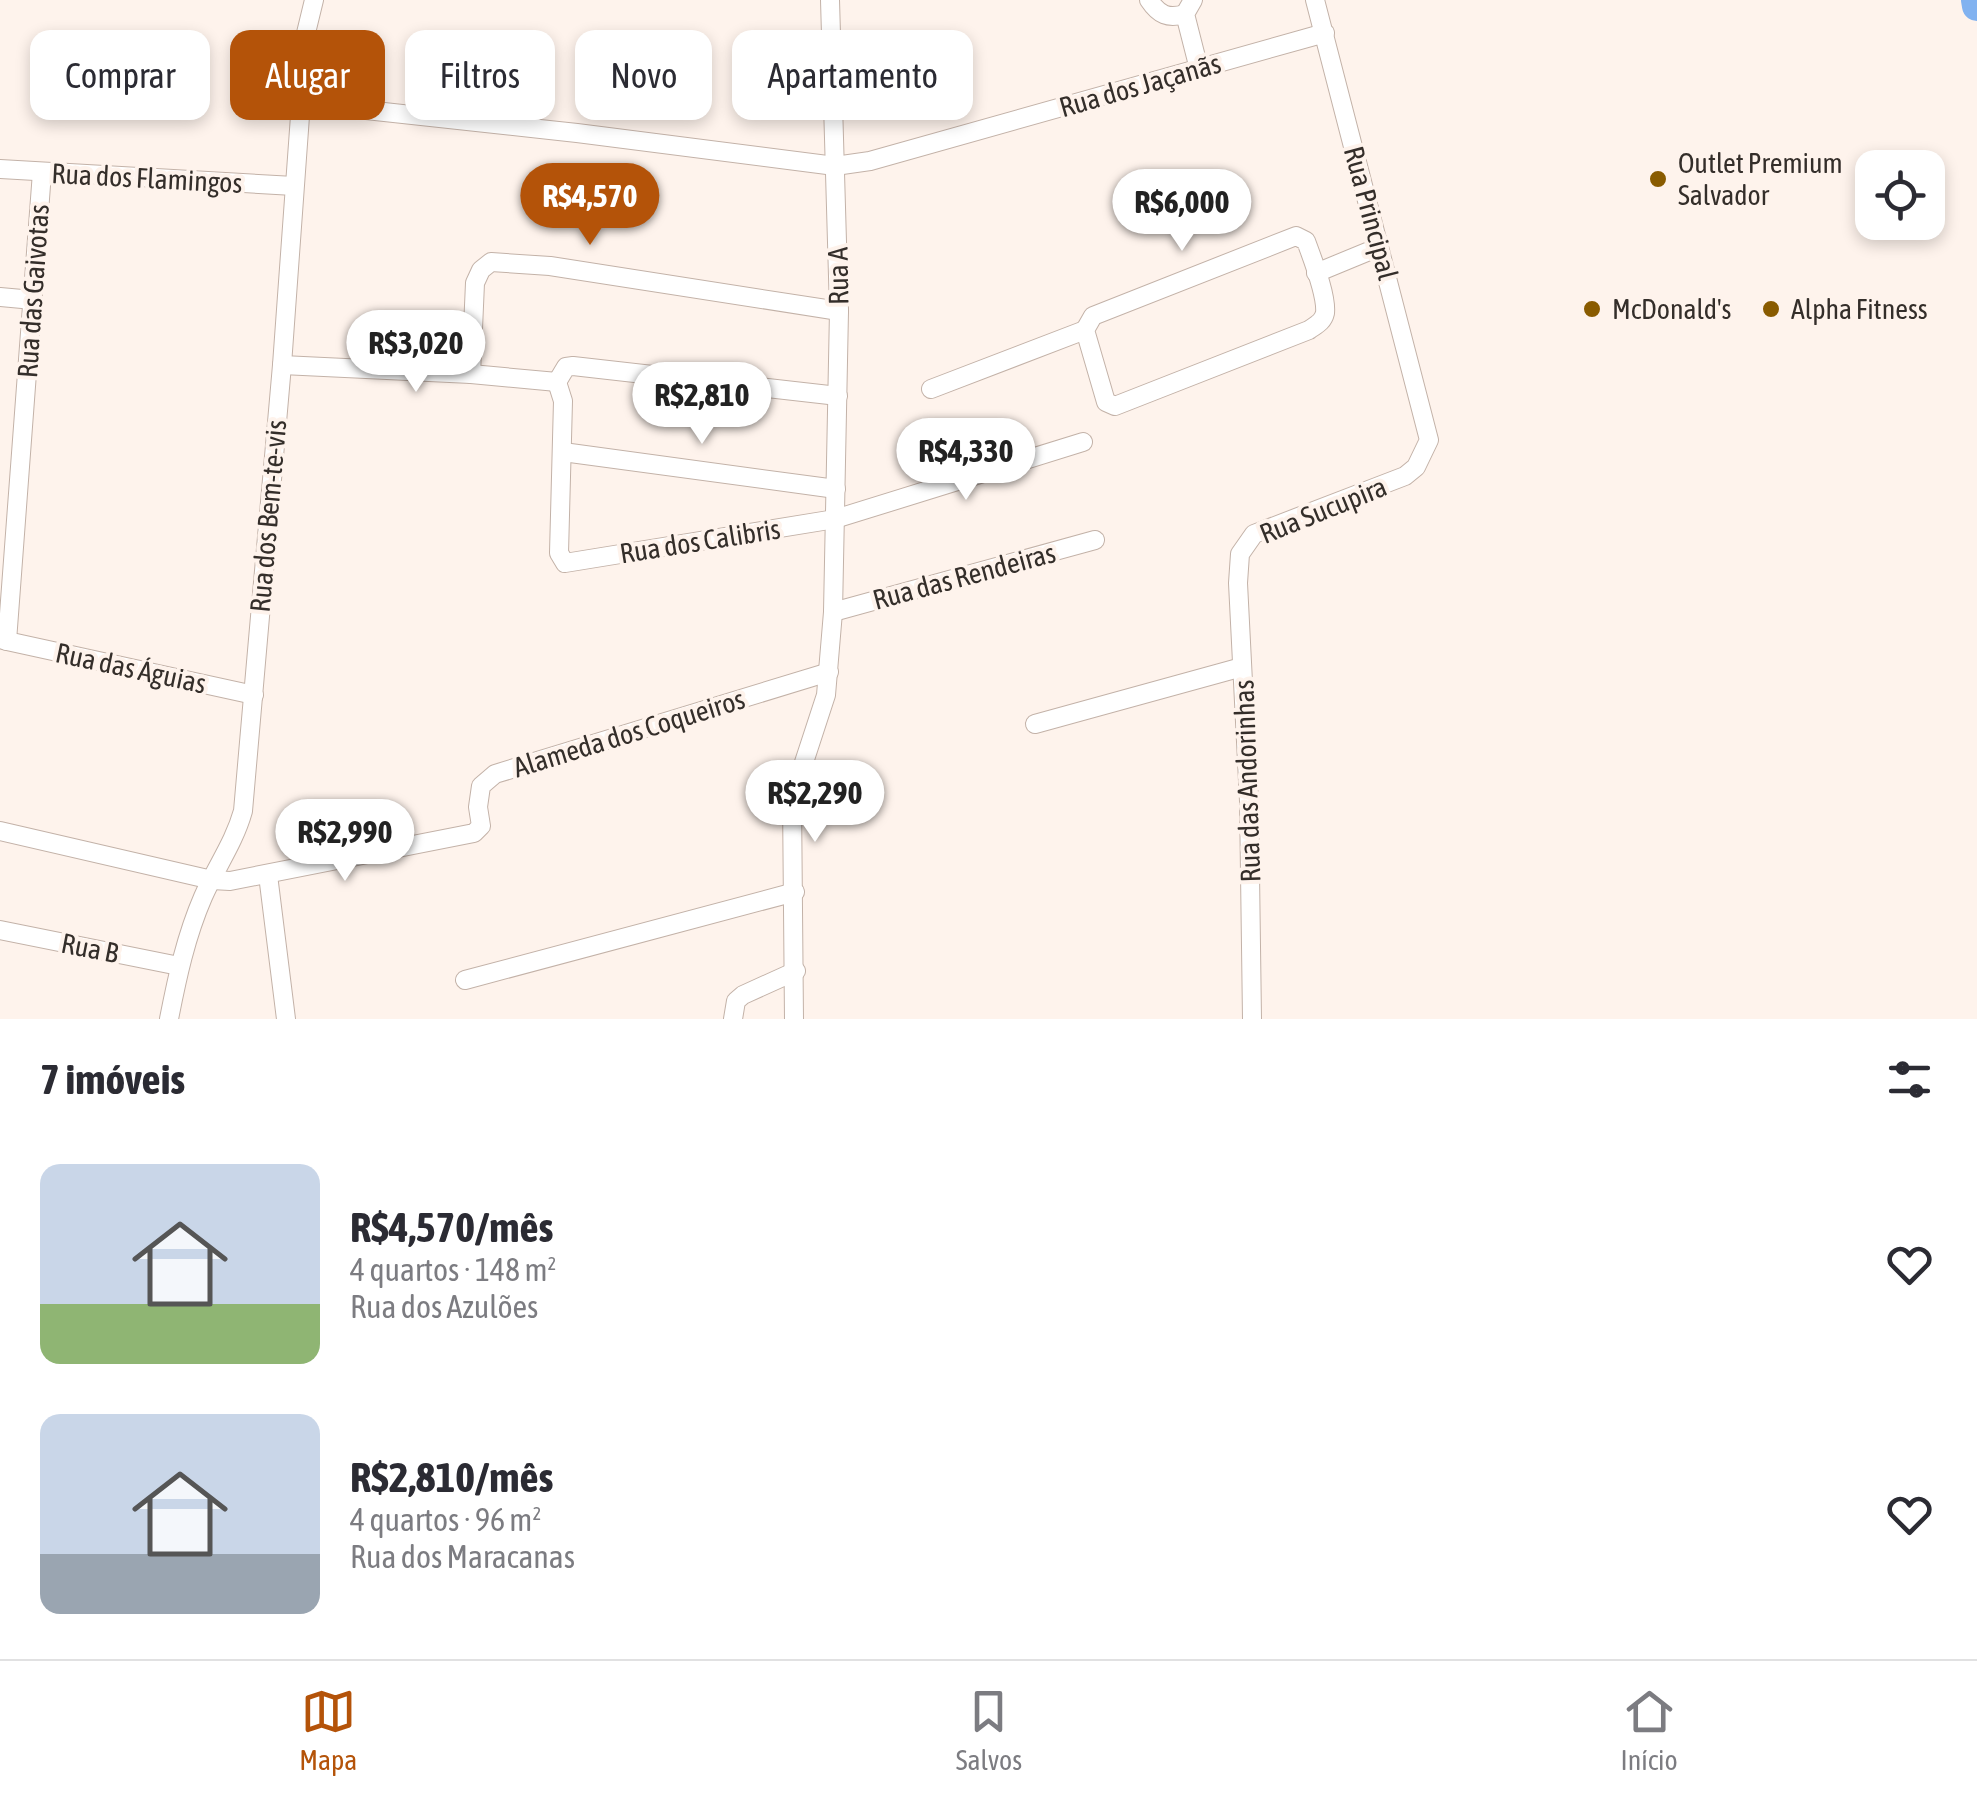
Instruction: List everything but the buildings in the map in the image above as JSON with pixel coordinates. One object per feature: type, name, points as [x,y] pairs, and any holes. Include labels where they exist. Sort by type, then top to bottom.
[{"type":"street","name":"Rua dos Bem-te-vis","points":[[307,30],[314,0]]},
{"type":"street","name":"Rua A","points":[[794,1019],[792,799],[826,696],[833,612],[838,311],[830,0]]},
{"type":"street","points":[[1149,0],[1164,16],[1172,18],[1189,7],[1198,69]]},
{"type":"street","name":"Rua Principal","points":[[1315,0],[1427,426]]},
{"type":"street","name":"Rua dos Jaçanãs","points":[[385,112],[835,166],[870,160],[1325,34]]},
{"type":"street","name":"Rua dos Bem-te-vis","points":[[169,1019],[179,966],[212,880],[232,846],[243,811],[300,120]]},
{"type":"street","name":"Rua dos Flamingos","points":[[0,169],[294,186]]},
{"type":"street","name":"Rua das Gaivotas","points":[[4,640],[42,172]]},
{"type":"street","points":[[931,389],[1289,237],[1306,240],[1324,316],[1309,330],[1115,406],[1102,396],[1089,323]]},
{"type":"street","points":[[1316,273],[1379,247]]},
{"type":"street","points":[[470,374],[475,282],[491,262],[550,266],[838,311]]},
{"type":"street","points":[[0,297],[33,300]]},
{"type":"street","points":[[282,364],[557,382]]},
{"type":"street","points":[[557,382],[566,367],[574,366],[838,396]]},
{"type":"street","points":[[557,382],[562,391],[562,452],[836,489]]},
{"type":"street","name":"Rua Sucupira","points":[[1244,545],[1254,534],[1405,476],[1424,454],[1429,440],[1427,426]]},
{"type":"street","name":"Rua dos Calibris","points":[[562,452],[559,553],[565,563],[835,519],[1083,442]]},
{"type":"street","name":"Rua das Rendeiras","points":[[833,612],[1094,540]]},
{"type":"street","name":"Rua das Andorinhas","points":[[1244,545],[1238,568],[1250,802],[1252,1019]]},
{"type":"street","name":"Rua das Águias","points":[[4,640],[254,695]]},
{"type":"street","points":[[1035,724],[1242,667]]},
{"type":"street","name":"Alameda dos Coqueiros","points":[[268,875],[474,833],[480,826],[481,786],[495,774],[830,672]]},
{"type":"street","points":[[0,832],[212,880],[268,875],[286,1019]]},
{"type":"street","points":[[465,980],[795,892]]},
{"type":"street","name":"Rua B","points":[[0,930],[179,966]]},
{"type":"street","points":[[733,1019],[736,1001],[743,995],[796,971]]},
{"type":"waterway","points":[[1976,0],[1977,6]]},
{"type":"place","name":"Outlet Premium Salvador","points":[[1658,179]]},
{"type":"place","name":"McDonald's","points":[[1592,309]]},
{"type":"place","name":"Alpha Fitness","points":[[1771,309]]}]
